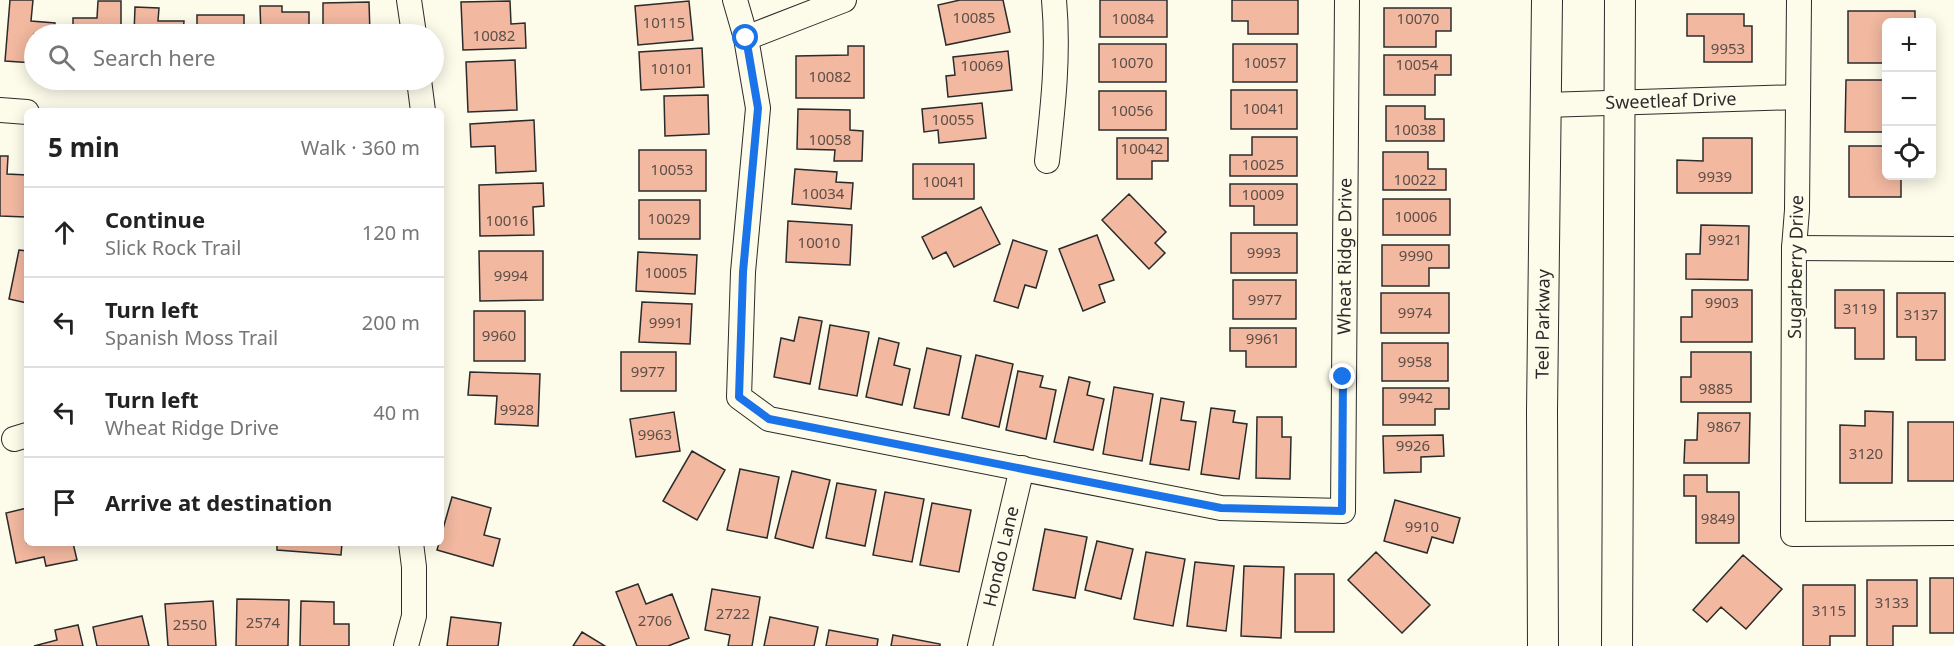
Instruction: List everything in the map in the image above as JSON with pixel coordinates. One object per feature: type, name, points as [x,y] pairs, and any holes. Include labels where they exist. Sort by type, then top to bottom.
[{"type":"main road","name":"Teel Parkway","points":[[1543,646],[1542,412],[1547,0]]},
{"type":"main road","points":[[1617,646],[1620,0]]},
{"type":"street","points":[[409,0],[413,24]]},
{"type":"street","points":[[735,0],[746,38],[758,108],[743,272],[739,397],[769,419],[1022,468]]},
{"type":"street","points":[[746,38],[844,0]]},
{"type":"street","points":[[1047,160],[1056,80],[1054,0]]},
{"type":"street","name":"Wheat Ridge Drive","points":[[1022,468],[1221,508],[1342,511],[1347,0]]},
{"type":"street","name":"Sugarberry Drive","points":[[1800,0],[1797,210],[1794,248],[1793,534],[1954,533]]},
{"type":"street","points":[[420,90],[422,108]]},
{"type":"street","name":"Sweetleaf Drive","points":[[1545,105],[1798,97]]},
{"type":"street","points":[[0,110],[24,112]]},
{"type":"street","points":[[1794,248],[1954,249]]},
{"type":"street","name":"Hondo Lane","points":[[980,646],[1022,468]]},
{"type":"street","points":[[406,646],[414,616],[414,567],[411,546]]},
{"type":"building","points":[[10,0],[33,0],[31,21],[55,24],[24,24],[24,62],[5,61]]},
{"type":"building","points":[[960,0],[1003,0],[1010,32],[946,45],[938,5]]},
{"type":"building","points":[[1100,0],[1167,0],[1167,37],[1100,37]]},
{"type":"building","points":[[1232,0],[1298,0],[1298,34],[1248,34],[1248,21],[1232,21]]},
{"type":"building","points":[[98,1],[121,1],[121,24],[73,24],[73,18],[97,18]]},
{"type":"building","points":[[510,1],[511,24],[525,23],[526,48],[463,50],[461,2]]},
{"type":"building","points":[[689,1],[693,40],[638,45],[635,6]]},
{"type":"building","points":[[369,2],[370,24],[323,24],[323,3]]},
{"type":"building","points":[[260,6],[282,6],[282,12],[309,12],[309,24],[261,24]]},
{"type":"building","points":[[135,7],[159,8],[158,21],[184,21],[184,24],[134,24]]},
{"type":"building","points":[[1384,8],[1451,8],[1451,31],[1436,31],[1436,47],[1384,47]]},
{"type":"building","points":[[1848,11],[1915,11],[1915,18],[1882,18],[1882,63],[1848,63]]},
{"type":"building","points":[[1687,14],[1744,14],[1744,26],[1752,26],[1752,62],[1704,62],[1704,36],[1687,36]]},
{"type":"building","points":[[197,15],[244,15],[244,24],[197,24]]},
{"type":"building","points":[[1099,44],[1166,44],[1166,82],[1099,82]]},
{"type":"building","points":[[1233,44],[1297,44],[1297,82],[1233,82]]},
{"type":"building","points":[[848,46],[864,46],[864,98],[796,98],[796,56],[848,55]]},
{"type":"building","points":[[702,48],[704,87],[641,90],[639,52]]},
{"type":"building","points":[[1008,51],[1012,90],[948,97],[946,76],[955,75],[953,57]]},
{"type":"building","points":[[1384,55],[1451,55],[1451,75],[1435,75],[1435,95],[1384,95]]},
{"type":"building","points":[[515,60],[517,110],[468,112],[466,62]]},
{"type":"building","points":[[1846,80],[1882,80],[1882,132],[1845,132]]},
{"type":"building","points":[[1231,90],[1297,90],[1297,129],[1231,129]]},
{"type":"building","points":[[1099,91],[1166,91],[1166,130],[1099,130]]},
{"type":"building","points":[[708,95],[709,134],[665,136],[664,96]]},
{"type":"building","points":[[982,103],[986,138],[939,143],[938,130],[924,132],[922,109]]},
{"type":"building","points":[[1386,106],[1425,106],[1425,119],[1444,119],[1444,141],[1386,141]]},
{"type":"building","points":[[798,109],[850,110],[850,130],[863,131],[862,161],[834,161],[835,150],[797,149]]},
{"type":"building","points":[[534,120],[536,171],[496,173],[495,146],[471,147],[470,124]]},
{"type":"building","points":[[1252,137],[1297,137],[1297,176],[1230,176],[1230,155],[1252,155]]},
{"type":"building","points":[[1117,138],[1168,138],[1168,161],[1152,161],[1152,179],[1117,179]]},
{"type":"building","points":[[1703,138],[1752,138],[1752,193],[1677,193],[1677,160],[1703,161]]},
{"type":"building","points":[[1849,146],[1882,146],[1882,180],[1901,180],[1901,197],[1849,197]]},
{"type":"building","points":[[639,150],[706,150],[706,191],[639,191]]},
{"type":"building","points":[[1383,152],[1428,152],[1428,169],[1446,169],[1446,190],[1383,190]]},
{"type":"building","points":[[0,156],[8,156],[7,174],[24,175],[24,217],[0,216]]},
{"type":"building","points":[[913,164],[974,164],[974,199],[913,199]]},
{"type":"building","points":[[795,169],[837,172],[836,182],[853,183],[851,209],[792,204]]},
{"type":"building","points":[[543,183],[544,206],[533,207],[534,235],[480,236],[479,185]]},
{"type":"building","points":[[1230,184],[1297,184],[1297,225],[1254,225],[1254,206],[1230,206]]},
{"type":"building","points":[[1129,194],[1166,232],[1155,243],[1165,253],[1149,269],[1102,220]]},
{"type":"building","points":[[1383,199],[1450,199],[1450,235],[1383,235]]},
{"type":"building","points":[[639,200],[700,200],[700,239],[639,239]]},
{"type":"building","points":[[981,207],[1000,244],[954,267],[946,252],[933,259],[922,237]]},
{"type":"building","points":[[788,221],[852,225],[850,265],[786,262]]},
{"type":"building","points":[[1701,225],[1749,226],[1748,280],[1686,279],[1686,254],[1700,254]]},
{"type":"building","points":[[1231,233],[1297,233],[1297,273],[1231,273]]},
{"type":"building","points":[[1097,235],[1114,280],[1099,285],[1105,302],[1083,311],[1059,249]]},
{"type":"building","points":[[1013,240],[1047,251],[1036,288],[1025,285],[1018,308],[994,301]]},
{"type":"building","points":[[1382,245],[1449,245],[1449,268],[1429,268],[1429,286],[1382,286]]},
{"type":"building","points":[[19,250],[24,251],[24,302],[9,299]]},
{"type":"building","points":[[479,251],[543,251],[543,300],[480,301]]},
{"type":"building","points":[[638,252],[697,255],[695,294],[636,291]]},
{"type":"building","points":[[1233,280],[1296,280],[1296,319],[1233,319]]},
{"type":"building","points":[[1692,290],[1752,290],[1752,342],[1681,342],[1681,317],[1692,317]]},
{"type":"building","points":[[1835,290],[1884,290],[1884,359],[1855,359],[1855,328],[1835,328]]},
{"type":"building","points":[[1381,293],[1449,293],[1449,333],[1381,333]]},
{"type":"building","points":[[1897,293],[1945,293],[1945,360],[1916,360],[1916,337],[1897,337]]},
{"type":"building","points":[[642,302],[692,304],[690,344],[639,342]]},
{"type":"building","points":[[474,311],[525,311],[525,361],[474,361]]},
{"type":"building","points":[[799,317],[822,321],[810,384],[774,377],[781,338],[794,341]]},
{"type":"building","points":[[830,325],[869,332],[857,396],[819,389]]},
{"type":"building","points":[[1230,328],[1296,328],[1296,367],[1246,367],[1246,351],[1230,351]]},
{"type":"building","points":[[879,338],[899,343],[894,365],[910,369],[902,405],[866,397]]},
{"type":"building","points":[[1382,343],[1448,343],[1448,381],[1382,381]]},
{"type":"building","points":[[927,348],[961,356],[949,415],[914,408]]},
{"type":"building","points":[[621,352],[676,352],[676,391],[621,391]]},
{"type":"building","points":[[1691,352],[1751,352],[1751,402],[1681,402],[1681,377],[1691,377]]},
{"type":"building","points":[[976,355],[1013,364],[999,427],[962,418]]},
{"type":"building","points":[[1018,371],[1043,376],[1040,387],[1056,390],[1046,439],[1006,430]]},
{"type":"building","points":[[470,372],[540,374],[538,426],[495,424],[497,396],[468,395]]},
{"type":"building","points":[[1069,377],[1090,382],[1087,395],[1104,399],[1093,450],[1054,442]]},
{"type":"building","points":[[1114,387],[1153,394],[1142,461],[1103,454]]},
{"type":"building","points":[[1383,388],[1449,388],[1449,409],[1435,409],[1435,425],[1383,425]]},
{"type":"building","points":[[1161,398],[1184,402],[1181,420],[1196,422],[1189,470],[1150,464]]},
{"type":"building","points":[[1211,408],[1235,411],[1233,422],[1247,424],[1239,479],[1201,474]]},
{"type":"building","points":[[1865,411],[1893,412],[1892,483],[1840,483],[1840,425],[1865,426]]},
{"type":"building","points":[[674,412],[680,451],[636,457],[630,419]]},
{"type":"building","points":[[1698,413],[1750,413],[1749,463],[1684,463],[1685,440],[1697,440]]},
{"type":"building","points":[[1257,417],[1282,417],[1282,437],[1291,437],[1290,479],[1256,478]]},
{"type":"building","points":[[1908,422],[1954,422],[1954,481],[1908,481]]},
{"type":"building","points":[[1443,435],[1444,456],[1421,457],[1421,472],[1384,473],[1383,436]]},
{"type":"building","points":[[692,451],[725,470],[697,520],[663,501]]},
{"type":"building","points":[[740,469],[779,477],[767,538],[727,530]]},
{"type":"building","points":[[792,471],[830,480],[813,548],[775,538]]},
{"type":"building","points":[[1684,475],[1707,475],[1707,492],[1739,492],[1739,543],[1696,543],[1696,496],[1684,496]]},
{"type":"building","points":[[837,483],[876,490],[865,546],[826,538]]},
{"type":"building","points":[[885,492],[924,499],[912,562],[873,555]]},
{"type":"building","points":[[452,497],[491,508],[484,535],[500,539],[493,566],[437,550],[438,546],[444,546],[444,525]]},
{"type":"building","points":[[1395,500],[1460,518],[1453,543],[1432,537],[1427,553],[1384,541]]},
{"type":"building","points":[[932,503],[971,510],[959,572],[920,565]]},
{"type":"building","points":[[24,509],[24,546],[74,546],[77,560],[46,566],[44,557],[16,563],[6,513]]},
{"type":"building","points":[[1045,529],[1087,537],[1075,598],[1033,590]]},
{"type":"building","points":[[1097,541],[1133,549],[1121,599],[1085,590]]},
{"type":"building","points":[[277,546],[342,546],[341,555],[277,550]]},
{"type":"building","points":[[1146,552],[1185,559],[1173,626],[1134,619]]},
{"type":"building","points":[[1376,552],[1430,605],[1402,633],[1348,580]]},
{"type":"building","points":[[1743,555],[1782,589],[1746,629],[1721,607],[1707,622],[1693,610]]},
{"type":"building","points":[[1195,562],[1234,566],[1226,631],[1187,626]]},
{"type":"building","points":[[1244,566],[1284,567],[1281,638],[1241,636]]},
{"type":"building","points":[[1295,574],[1334,574],[1334,632],[1295,632]]},
{"type":"building","points":[[1930,578],[1954,578],[1954,633],[1930,633]]},
{"type":"building","points":[[1867,580],[1917,580],[1917,626],[1893,626],[1893,646],[1867,646]]},
{"type":"building","points":[[638,584],[646,604],[672,594],[689,638],[668,646],[637,646],[616,592]]},
{"type":"building","points":[[1803,585],[1855,585],[1855,636],[1830,636],[1830,646],[1803,646]]},
{"type":"building","points":[[712,589],[760,597],[752,646],[728,646],[730,635],[705,630]]},
{"type":"building","points":[[237,599],[289,600],[288,646],[236,646]]},
{"type":"building","points":[[213,601],[216,646],[168,646],[165,604]]},
{"type":"building","points":[[301,601],[334,602],[334,624],[349,624],[349,646],[300,646]]},
{"type":"building","points":[[142,616],[149,646],[97,646],[93,627]]},
{"type":"building","points":[[451,617],[501,623],[498,646],[447,646]]},
{"type":"building","points":[[770,617],[818,627],[814,646],[764,646]]},
{"type":"building","points":[[78,625],[83,646],[34,646],[57,640],[55,630]]},
{"type":"building","points":[[829,630],[878,639],[877,646],[826,646]]},
{"type":"building","points":[[582,632],[605,646],[573,646]]},
{"type":"building","points":[[893,635],[940,644],[940,646],[891,646]]},
{"type":"route","points":[[746,38],[758,108],[743,272],[739,397],[769,419],[1221,508],[1342,511],[1343,377]]}]
